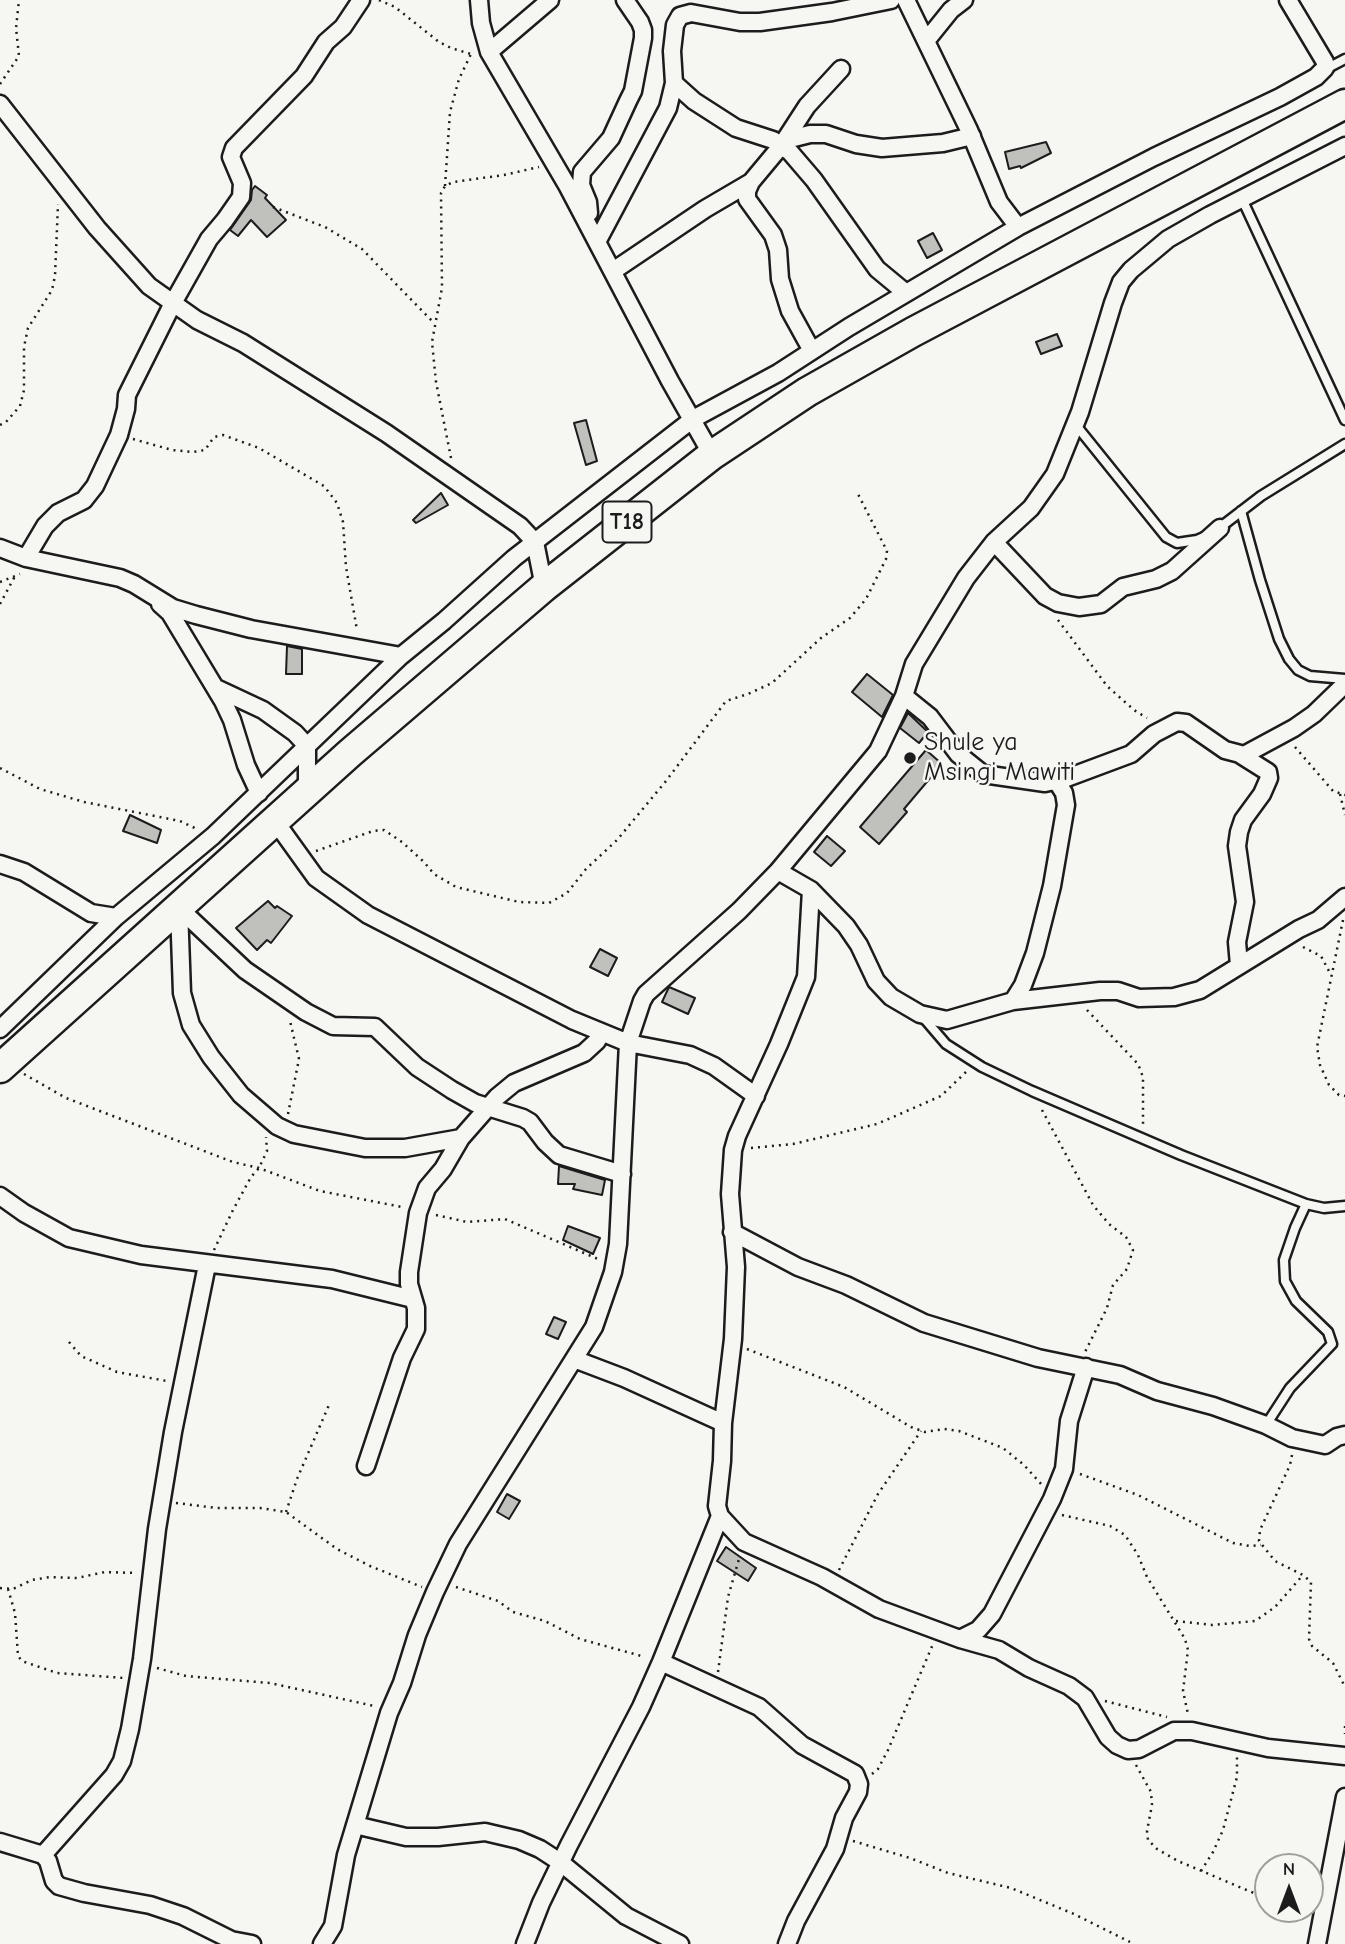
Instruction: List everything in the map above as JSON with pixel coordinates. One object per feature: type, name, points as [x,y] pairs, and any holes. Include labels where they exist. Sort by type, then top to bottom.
[{"type":"highway","name":"T18","points":[[2,1066],[307,792],[544,587],[712,455],[807,392],[913,332],[1345,104]]},
{"type":"street","points":[[26,558],[46,526],[58,513],[88,496],[119,435],[127,409],[127,395],[173,303],[209,239],[241,197],[242,183],[231,157],[234,148],[304,76],[326,43],[343,27],[361,0]]},
{"type":"street","points":[[479,0],[481,23],[489,52],[588,223],[670,382],[712,455]]},
{"type":"street","points":[[489,52],[550,0]]},
{"type":"street","points":[[588,223],[588,202],[581,185],[582,172],[611,138],[628,102],[633,91],[643,38],[640,22],[625,0]]},
{"type":"street","points":[[597,242],[668,108],[674,83],[672,51],[675,25],[680,16],[691,13],[740,22],[760,22],[891,0]]},
{"type":"street","points":[[906,0],[972,136],[999,202],[1018,227]]},
{"type":"street","points":[[926,41],[951,10],[964,0]]},
{"type":"street","points":[[0,1029],[116,917],[213,836],[401,656],[535,542],[693,419],[778,373],[1018,227],[1154,157],[1280,97],[1324,70],[1325,62],[1288,0]]},
{"type":"street","points":[[812,351],[790,311],[780,279],[778,250],[773,235],[747,199],[747,191],[807,106],[841,69]]},
{"type":"street","points":[[674,83],[694,102],[736,128],[783,143],[814,180],[877,269],[906,293]]},
{"type":"street","points":[[0,104],[125,261],[149,286],[197,320],[243,342],[386,433],[457,485],[520,526],[535,542],[544,587]]},
{"type":"street","points":[[783,143],[810,134],[826,134],[856,144],[883,148],[943,143],[972,136]]},
{"type":"street","points":[[325,1943],[333,1926],[345,1855],[388,1713],[402,1683],[417,1634],[438,1585],[458,1544],[594,1327],[614,1266],[618,1244],[628,1043],[646,994],[739,911],[778,871],[878,751],[904,696],[914,664],[966,578],[994,542],[1031,508],[1055,474],[1075,424],[1121,282],[1131,270],[1168,239],[1345,146]]},
{"type":"street","points":[[613,271],[705,209],[751,182]]},
{"type":"street","points":[[994,542],[1045,596],[1058,603],[1079,607],[1101,604],[1122,587],[1156,579],[1171,571],[1220,528]]},
{"type":"street","points":[[0,548],[26,558],[120,578],[173,608],[251,629],[401,656]]},
{"type":"street","points":[[152,596],[170,613],[229,712],[246,765],[259,793]]},
{"type":"street","points":[[1241,755],[1283,734],[1314,714],[1345,681]]},
{"type":"street","points":[[215,688],[263,710],[295,733],[307,746],[307,792]]},
{"type":"street","points":[[904,696],[930,717],[958,754],[983,774],[1045,783],[1057,782],[1131,754],[1154,734],[1174,723],[1186,723],[1225,750],[1241,755],[1268,772],[1269,778],[1262,794],[1243,820],[1238,832],[1237,846],[1245,902],[1237,942],[1239,965]]},
{"type":"street","points":[[1013,1001],[1023,985],[1034,953],[1054,875],[1066,805],[1064,793],[1057,782]]},
{"type":"street","points":[[275,821],[316,878],[368,915],[601,1034],[628,1043],[690,1055],[723,1072],[757,1096]]},
{"type":"street","points":[[0,864],[24,872],[92,913],[116,917]]},
{"type":"street","points":[[778,871],[811,890],[854,936],[876,981],[891,997],[920,1014],[939,1019],[954,1019],[1013,1001],[1100,991],[1118,991],[1139,998],[1174,997],[1200,990],[1318,919],[1345,897]]},
{"type":"street","points":[[811,890],[806,977],[733,1150],[730,1194],[736,1267],[733,1339],[723,1423],[722,1461],[716,1497],[720,1516],[744,1542],[833,1583],[879,1609],[960,1639],[999,1650],[1029,1668],[1069,1686],[1085,1698],[1108,1737],[1128,1750],[1139,1749],[1174,1731],[1191,1727],[1268,1748],[1345,1756]]},
{"type":"street","points":[[179,908],[245,970],[326,1023],[375,1027],[417,1067],[452,1090],[488,1107],[523,1118],[559,1155],[622,1174]]},
{"type":"street","points":[[179,908],[182,993],[191,1025],[211,1057],[241,1094],[265,1116],[285,1131],[365,1148],[405,1148],[461,1138]]},
{"type":"street","points":[[366,1466],[401,1358],[416,1329],[417,1316],[408,1272],[419,1210],[426,1188],[443,1169],[461,1138],[514,1083],[584,1053],[601,1034]]},
{"type":"street","points":[[0,1196],[69,1238],[141,1255],[332,1279],[413,1299]]},
{"type":"street","points":[[732,1233],[924,1323],[1038,1358],[1120,1375],[1157,1391],[1213,1406],[1266,1425],[1292,1438],[1325,1445],[1345,1435]]},
{"type":"street","points":[[43,1855],[114,1775],[122,1761],[131,1729],[162,1499],[207,1265]]},
{"type":"street","points":[[574,1359],[624,1378],[723,1423]]},
{"type":"street","points":[[960,1639],[978,1630],[992,1614],[1048,1505],[1064,1469],[1069,1421],[1082,1366]]},
{"type":"street","points":[[525,1944],[560,1862],[641,1707],[720,1516]]},
{"type":"street","points":[[661,1662],[759,1707],[802,1745],[855,1774],[859,1784],[858,1792],[844,1818],[832,1857],[796,1921],[787,1944]]},
{"type":"street","points":[[1317,1944],[1345,1797]]},
{"type":"street","points":[[355,1825],[405,1837],[485,1832],[499,1834],[540,1849],[626,1916],[680,1944]]},
{"type":"street","points":[[0,1842],[43,1855],[48,1861],[54,1881],[59,1886],[84,1894],[150,1905],[183,1916],[231,1940],[252,1944]]},
{"type":"lane","points":[[1324,70],[1345,60]]},
{"type":"lane","points":[[1242,199],[1345,420]]},
{"type":"lane","points":[[1075,424],[1166,537],[1177,543],[1197,540],[1220,528],[1261,496],[1345,444]]},
{"type":"lane","points":[[1241,511],[1279,639],[1289,659],[1298,670],[1310,676],[1345,681]]},
{"type":"lane","points":[[920,1014],[946,1044],[976,1063],[1032,1091],[1306,1204],[1324,1208],[1345,1206]]},
{"type":"lane","points":[[1266,1425],[1290,1388],[1332,1344],[1328,1332],[1296,1301],[1284,1281],[1284,1260],[1306,1204]]},
{"type":"path","points":[[0,85],[19,56],[16,28],[19,0]]},
{"type":"path","points":[[379,0],[395,7],[439,42],[471,54],[489,52]]},
{"type":"path","points":[[457,485],[433,362],[432,334],[442,288],[439,201],[445,186],[450,112],[459,79],[471,54]]},
{"type":"path","points":[[445,186],[453,182],[504,175],[554,163]]},
{"type":"path","points":[[0,425],[20,406],[24,390],[24,347],[28,328],[52,290],[58,205],[56,176]]},
{"type":"path","points":[[273,207],[325,227],[362,249],[434,323]]},
{"type":"path","points":[[119,435],[173,450],[193,452],[205,450],[214,437],[223,435],[259,448],[324,486],[337,503],[343,522],[346,567],[355,625],[365,650]]},
{"type":"path","points":[[299,855],[373,831],[384,830],[410,848],[434,874],[456,887],[519,902],[549,903],[567,893],[666,780],[726,701],[772,683],[821,638],[850,618],[866,599],[886,559],[887,551],[858,494]]},
{"type":"path","points":[[0,604],[16,575]]},
{"type":"path","points":[[1045,596],[1070,639],[1107,685],[1133,710],[1164,729]]},
{"type":"path","points":[[1283,734],[1328,786],[1343,795],[1345,815]]},
{"type":"path","points":[[0,768],[40,789],[84,802],[180,821],[213,836]]},
{"type":"path","points":[[1345,914],[1317,1047],[1321,1069],[1329,1085],[1345,1096]]},
{"type":"path","points":[[1280,940],[1313,950],[1321,956],[1332,976]]},
{"type":"path","points":[[280,994],[294,1033],[299,1059],[285,1131]]},
{"type":"path","points":[[1075,995],[1138,1064],[1143,1077],[1144,1139]]},
{"type":"path","points":[[733,1150],[793,1144],[877,1124],[941,1096],[976,1063]]},
{"type":"path","points":[[2,1066],[66,1098],[233,1162],[259,1168],[320,1191],[467,1222],[505,1219],[614,1266]]},
{"type":"path","points":[[1032,1091],[1093,1205],[1109,1224],[1126,1237],[1133,1250],[1127,1269],[1113,1284],[1107,1308],[1082,1366]]},
{"type":"path","points":[[207,1265],[233,1210],[267,1151],[265,1116]]},
{"type":"path","points":[[733,1339],[759,1355],[844,1387],[911,1427],[921,1430],[959,1431],[1003,1448],[1024,1465],[1048,1505],[1110,1525],[1125,1535],[1185,1639],[1188,1650],[1183,1691],[1191,1727]]},
{"type":"path","points":[[69,1342],[82,1356],[117,1372],[167,1380],[182,1390]]},
{"type":"path","points":[[285,1512],[329,1405]]},
{"type":"path","points":[[833,1583],[878,1494],[921,1430]]},
{"type":"path","points":[[1292,1438],[1290,1465],[1260,1530],[1261,1545],[1281,1566],[1303,1575],[1311,1584],[1308,1600],[1311,1644],[1333,1663],[1345,1688]]},
{"type":"path","points":[[1064,1469],[1138,1495],[1233,1543],[1261,1545]]},
{"type":"path","points":[[162,1499],[198,1506],[239,1506],[285,1512],[337,1549],[359,1560],[498,1601],[513,1612],[545,1621],[580,1639],[661,1662]]},
{"type":"path","points":[[714,1686],[721,1659],[728,1597],[744,1542]]},
{"type":"path","points":[[0,1588],[13,1589],[32,1580],[50,1577],[78,1578],[105,1572],[152,1573]]},
{"type":"path","points":[[1175,1621],[1212,1625],[1255,1621],[1275,1607],[1303,1575]]},
{"type":"path","points":[[8,1589],[15,1613],[18,1656],[22,1661],[57,1673],[139,1679]]},
{"type":"path","points":[[855,1774],[871,1774],[878,1769],[939,1630]]},
{"type":"path","points":[[142,1659],[159,1669],[186,1676],[270,1683],[378,1707],[388,1713]]},
{"type":"path","points":[[1085,1698],[1121,1703],[1191,1727]]},
{"type":"path","points":[[1345,1726],[1345,1734]]},
{"type":"path","points":[[1201,1871],[1213,1852],[1226,1819],[1237,1777],[1238,1740]]},
{"type":"path","points":[[1128,1750],[1151,1792],[1148,1840],[1157,1849],[1254,1893]]},
{"type":"path","points":[[840,1837],[911,1858],[948,1873],[1011,1888],[1074,1914],[1130,1942]]},
{"type":"building","points":[[1046,142],[1051,153],[1021,168],[1009,169],[1005,152]]},
{"type":"building","points":[[255,186],[267,195],[265,198],[286,220],[267,237],[251,220],[238,236],[230,230],[251,200]]},
{"type":"building","points":[[933,233],[942,250],[927,258],[918,241]]},
{"type":"building","points":[[1057,334],[1062,346],[1041,354],[1036,342]]},
{"type":"building","points":[[586,420],[597,461],[586,465],[574,423]]},
{"type":"building","points":[[441,493],[448,505],[416,523],[413,520]]},
{"type":"building","points":[[287,646],[302,649],[302,674],[286,674]]},
{"type":"building","points":[[867,674],[893,695],[882,717],[852,692]]},
{"type":"building","points":[[908,713],[928,732],[919,743],[900,728]]},
{"type":"building","points":[[926,750],[942,764],[904,809],[907,812],[879,844],[860,827]]},
{"type":"building","points":[[130,815],[161,830],[157,843],[123,831]]},
{"type":"building","points":[[827,836],[845,851],[831,866],[814,852]]},
{"type":"building","points":[[268,901],[275,908],[277,906],[292,916],[271,943],[267,940],[257,950],[236,928]]},
{"type":"building","points":[[600,949],[617,958],[608,976],[590,967]]},
{"type":"building","points":[[669,987],[695,998],[688,1014],[662,1002]]},
{"type":"building","points":[[559,1166],[605,1180],[602,1195],[573,1189],[575,1184],[558,1184]]},
{"type":"building","points":[[568,1226],[600,1238],[593,1254],[563,1240]]},
{"type":"building","points":[[554,1317],[566,1322],[558,1339],[546,1334]]},
{"type":"building","points":[[507,1494],[520,1501],[509,1519],[497,1512]]},
{"type":"building","points":[[726,1547],[756,1568],[748,1581],[717,1561]]},
{"type":"place","name":"Shule ya Msingi Mawiti","points":[[910,758]]}]
